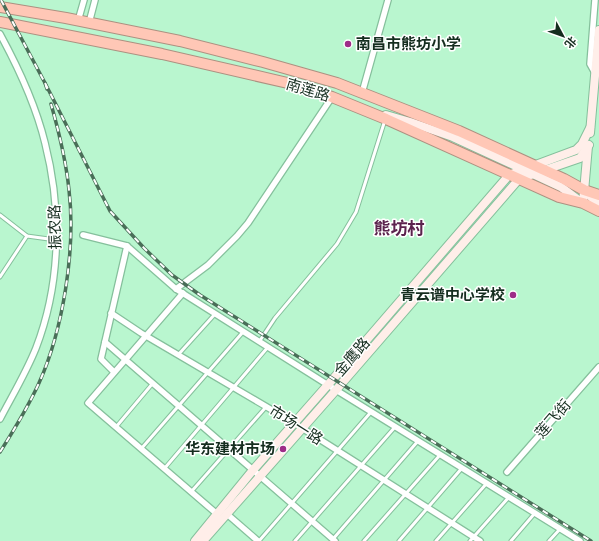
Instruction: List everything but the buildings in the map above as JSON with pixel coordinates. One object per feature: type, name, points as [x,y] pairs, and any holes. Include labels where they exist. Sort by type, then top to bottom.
[{"type":"highway","name":"南莲路","points":[[2,8],[180,41],[338,83],[459,131],[534,170],[545,170],[584,190],[599,195]]},
{"type":"highway","name":"南莲路","points":[[0,22],[162,54],[292,84],[355,106],[559,197],[583,203],[599,212]]},
{"type":"street","points":[[78,21],[84,0]]},
{"type":"street","points":[[89,23],[95,0]]},
{"type":"street","points":[[362,93],[388,0]]},
{"type":"street","points":[[595,0],[590,64],[597,71]]},
{"type":"street","points":[[583,203],[597,71],[599,30]]},
{"type":"street","name":"振农路","points":[[0,34],[32,102],[45,142],[54,186],[57,229],[54,276],[47,310],[36,348],[0,419]]},
{"type":"street","points":[[176,289],[208,265],[248,223],[332,97]]},
{"type":"street","points":[[355,106],[410,122],[453,138],[524,169],[534,170],[583,203]]},
{"type":"street","points":[[519,179],[534,170],[576,150],[582,144],[590,128]]},
{"type":"street","points":[[545,170],[580,158],[588,145]]},
{"type":"street","points":[[509,174],[524,169]]},
{"type":"street","name":"金鹰路","points":[[195,541],[253,470],[509,174]]},
{"type":"street","name":"金鹰路","points":[[203,541],[519,179]]},
{"type":"street","points":[[584,190],[599,205]]},
{"type":"street","points":[[84,235],[127,246],[176,289],[580,541]]},
{"type":"street","points":[[114,372],[101,359],[127,246]]},
{"type":"street","points":[[183,293],[88,403],[217,514]]},
{"type":"street","name":"市场一路","points":[[111,313],[146,336],[294,423],[452,523],[472,539],[480,541]]},
{"type":"street","points":[[105,342],[333,540]]},
{"type":"street","name":"莲飞街","points":[[507,472],[599,367]]},
{"type":"street","points":[[227,514],[258,541]]},
{"type":"lane","points":[[259,342],[275,318],[337,244],[356,212],[386,119]]},
{"type":"lane","points":[[0,215],[27,236],[56,240]]},
{"type":"lane","points":[[0,277],[27,236]]},
{"type":"lane","points":[[178,355],[215,314]]},
{"type":"lane","points":[[141,449],[243,332]]},
{"type":"lane","points":[[164,469],[268,347]]},
{"type":"lane","points":[[116,427],[153,383]]},
{"type":"lane","points":[[191,492],[266,406]]},
{"type":"lane","points":[[258,541],[371,412]]},
{"type":"lane","points":[[295,541],[395,427]]},
{"type":"lane","points":[[333,540],[418,441]]},
{"type":"lane","points":[[364,541],[440,455]]},
{"type":"lane","points":[[399,541],[462,468]]},
{"type":"lane","points":[[436,541],[487,483]]},
{"type":"lane","points":[[472,539],[509,497]]},
{"type":"lane","points":[[511,541],[535,513]]},
{"type":"lane","points":[[549,541],[560,528]]},
{"type":"railway","points":[[1,0],[47,89]]},
{"type":"railway","points":[[45,83],[110,211],[144,248],[172,275],[200,295],[591,541]]},
{"type":"railway","points":[[0,452],[21,418],[39,383],[55,339],[66,289],[71,238],[71,213],[66,168],[51,104]]},
{"type":"place","name":"南昌市熊坊小学","points":[[348,44]]},
{"type":"place","name":"青云谱中心学校","points":[[513,295]]},
{"type":"place","name":"华东建材市场","points":[[283,449]]},
{"type":"district","name":"熊坊村","points":[[399,228]]}]
